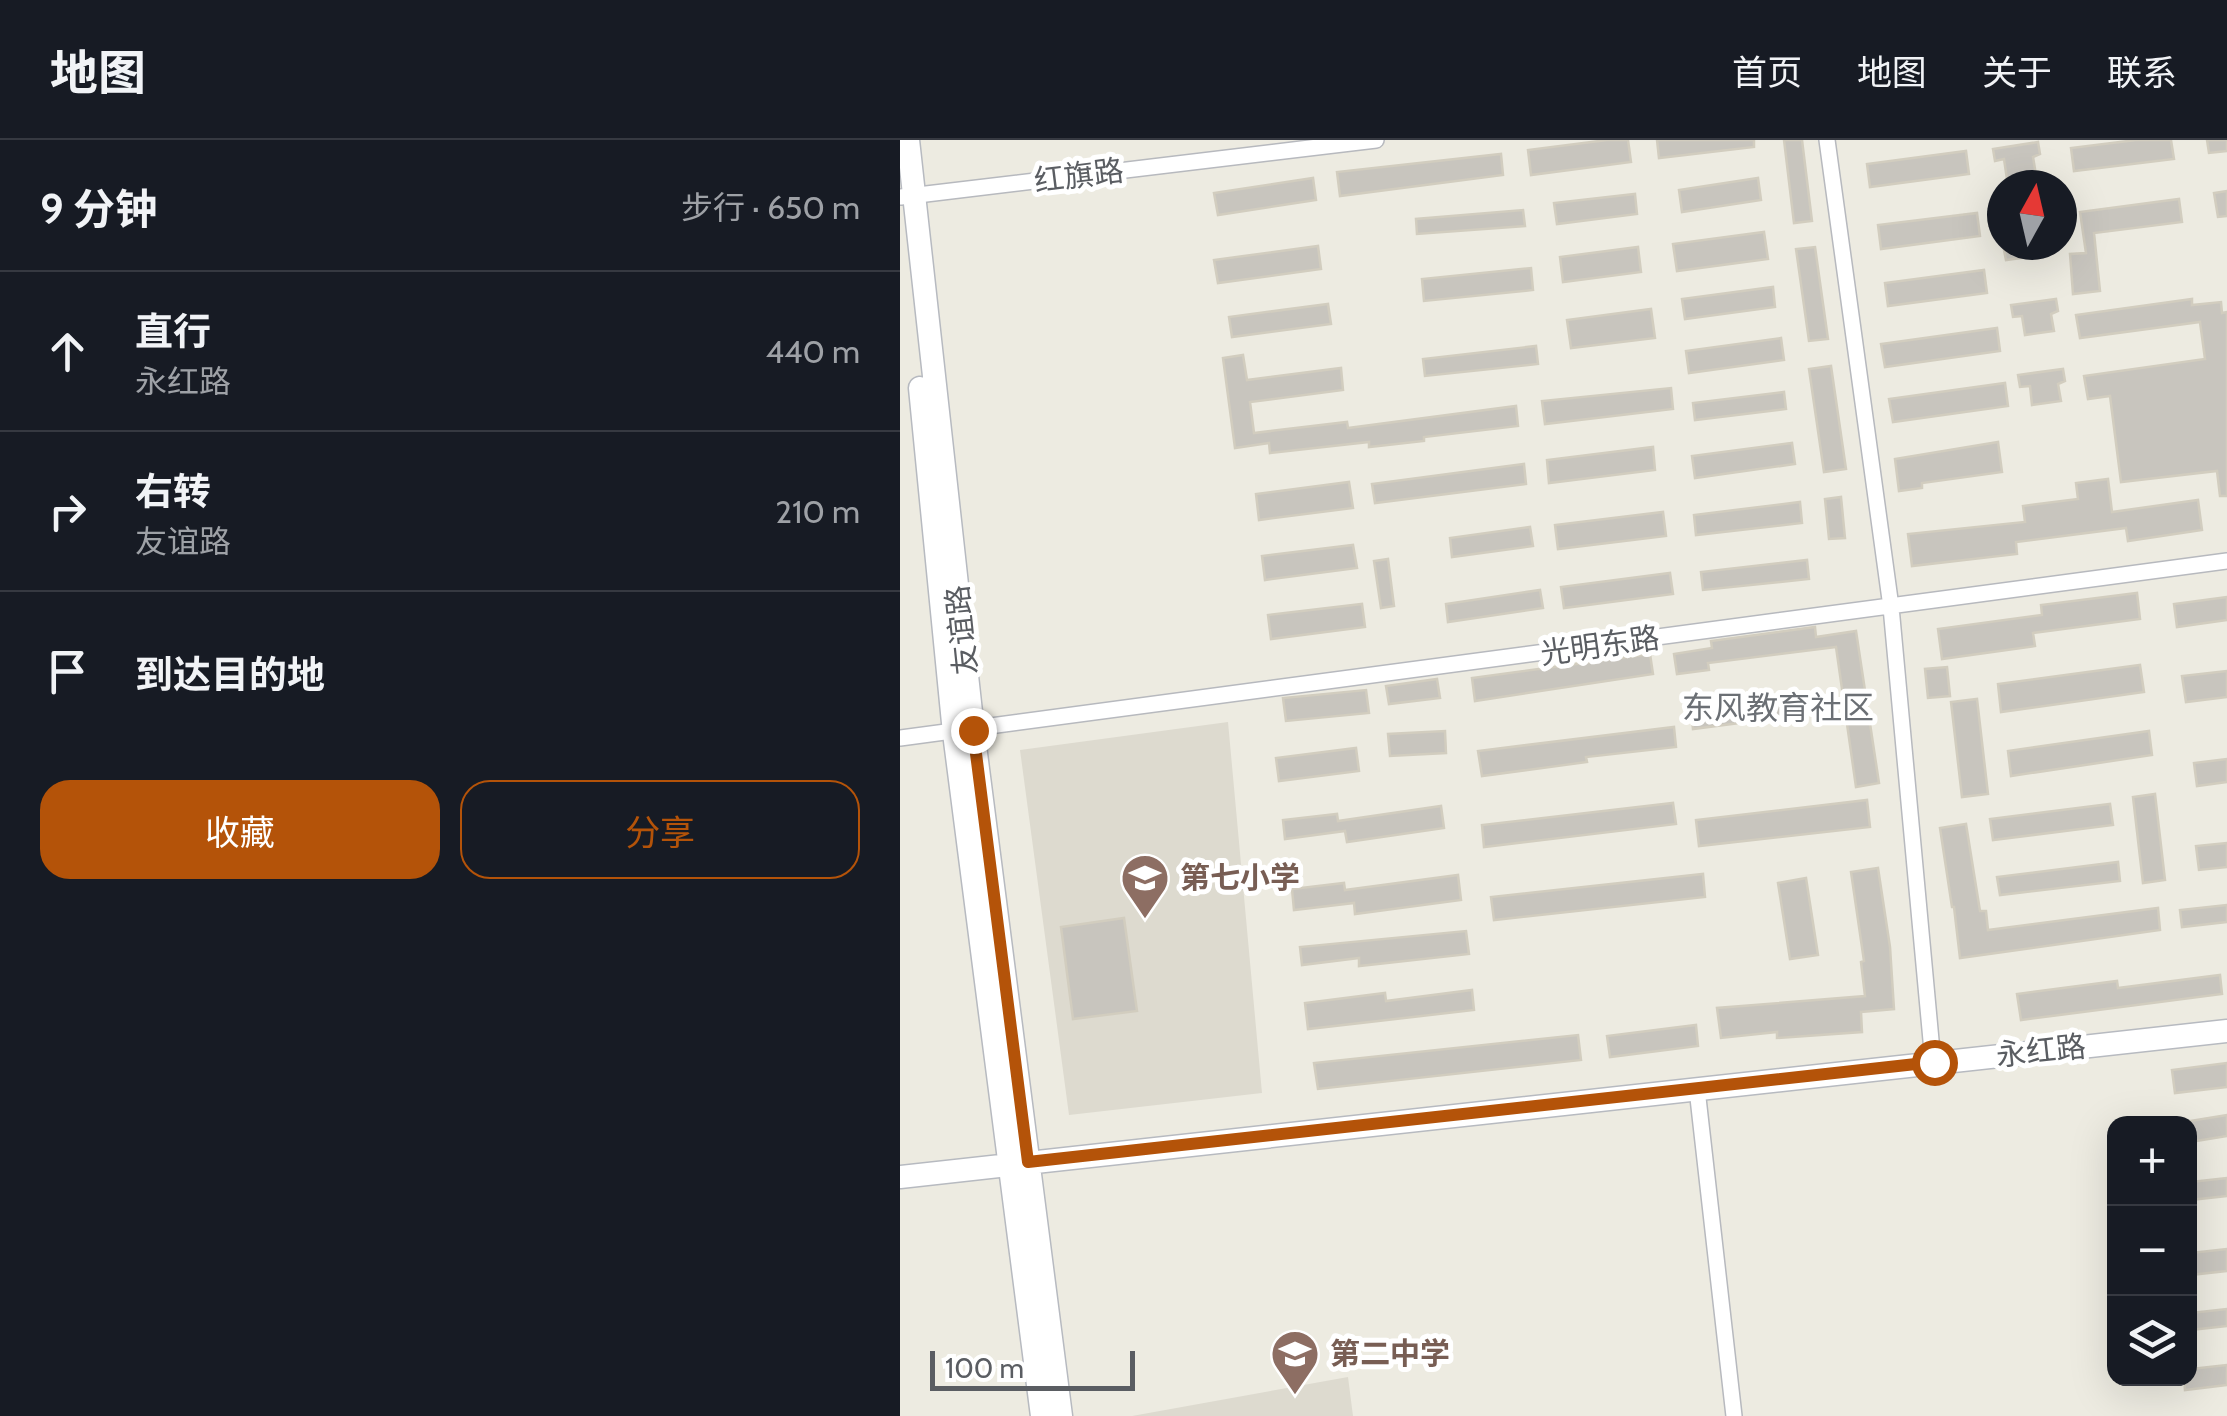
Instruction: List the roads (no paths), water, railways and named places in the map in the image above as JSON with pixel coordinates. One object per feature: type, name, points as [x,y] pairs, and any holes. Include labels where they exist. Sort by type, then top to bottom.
[{"type":"main road","name":"友谊路","points":[[908,140],[905,193],[964,732],[1019,1164],[1042,1416]]},
{"type":"main road","name":"永红路","points":[[900,1177],[2227,1031]]},
{"type":"main road","name":"友谊路","points":[[1019,1164],[1062,1416]]},
{"type":"street","name":"红旗路","points":[[905,193],[1374,140]]},
{"type":"street","points":[[1827,140],[1890,607],[1934,1062]]},
{"type":"street","name":"光明东路","points":[[900,738],[2227,560]]},
{"type":"street","points":[[1697,1089],[1734,1416]]},
{"type":"place","name":"第七小学","points":[[1145,920]]},
{"type":"place","name":"第二中学","points":[[1295,1396]]},
{"type":"district","name":"东风教育社区","points":[[1778,708]]}]
